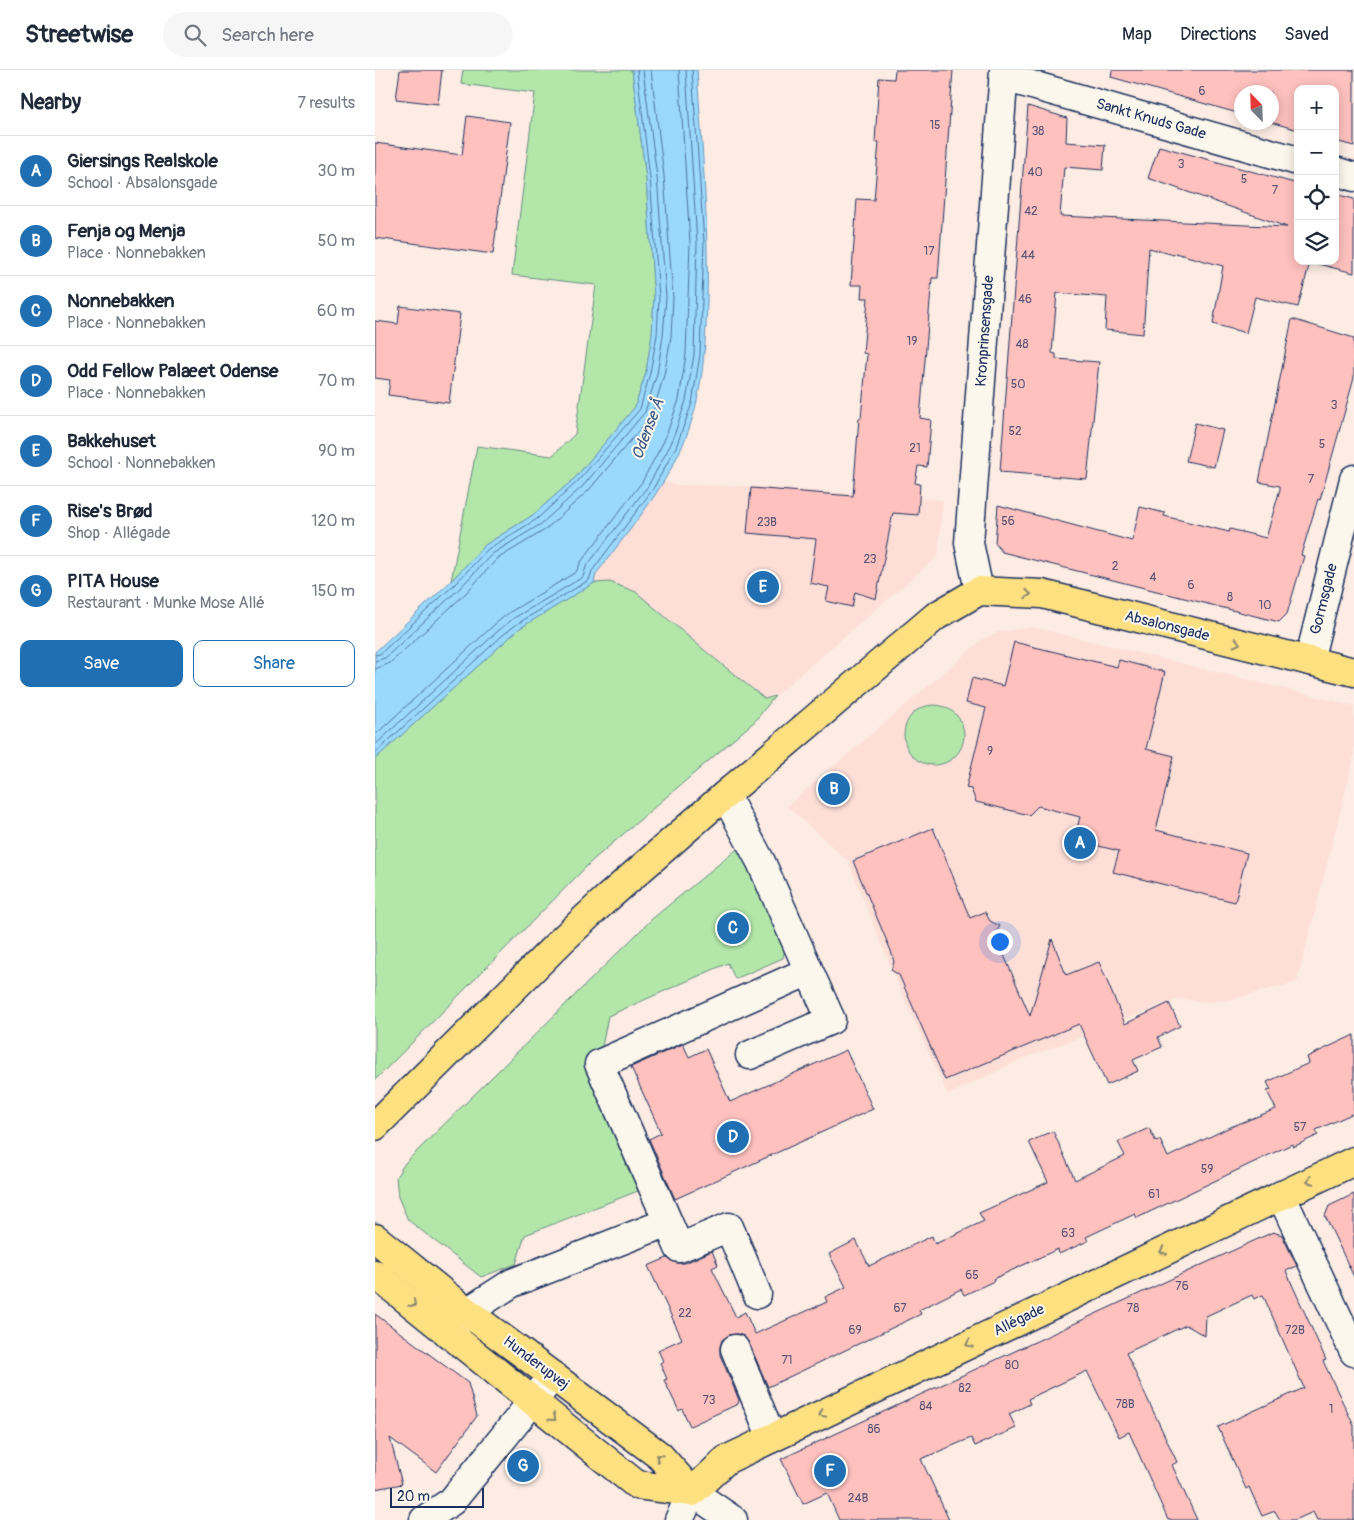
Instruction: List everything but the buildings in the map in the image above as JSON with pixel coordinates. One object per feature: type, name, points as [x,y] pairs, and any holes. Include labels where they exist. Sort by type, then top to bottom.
[{"type":"main road","name":"Absalonsgade","points":[[979,591],[1042,594],[1354,672]]},
{"type":"main road","points":[[375,1126],[561,941],[725,795],[936,616],[979,591]]},
{"type":"main road","name":"Allégade","points":[[692,1492],[726,1460],[1354,1161]]},
{"type":"main road","name":"Hunderupvej","points":[[375,1238],[467,1312],[660,1456],[692,1492]]},
{"type":"main road","name":"Hunderupvej","points":[[375,1274],[637,1485],[692,1492]]},
{"type":"street","name":"Sankt Knuds Gade","points":[[1004,74],[1294,160]]},
{"type":"street","name":"Kronprinsensgade","points":[[979,591],[969,543],[1004,74]]},
{"type":"street","points":[[1339,172],[1354,177]]},
{"type":"street","name":"Gormsgade","points":[[1309,661],[1354,479]]},
{"type":"street","points":[[725,795],[761,862],[831,1020],[749,1056]]},
{"type":"street","points":[[757,1294],[729,1227],[679,1248],[599,1064],[809,971]]},
{"type":"street","points":[[1281,1195],[1354,1352]]},
{"type":"street","points":[[449,1334],[467,1312],[512,1283],[668,1222]]},
{"type":"street","points":[[735,1349],[772,1438]]},
{"type":"street","points":[[424,1520],[452,1501],[531,1400],[553,1376]]},
{"type":"street","points":[[679,1520],[692,1492]]},
{"type":"street","name":"Hunderupvej","points":[[692,1492],[733,1520]]},
{"type":"shaded area","points":[[663,482],[678,485],[747,486],[943,500],[938,556],[775,696],[766,699],[709,654],[594,583],[596,574]]},
{"type":"shaded area","points":[[1033,627],[1354,706],[1354,757],[1297,982],[1228,1000],[1209,1002],[1179,999],[1020,1060],[948,1095],[900,990],[848,861],[787,806],[983,639],[999,632]]},
{"type":"green space","points":[[463,70],[632,70],[646,178],[654,297],[652,335],[646,372],[635,407],[575,478],[533,515],[485,545],[451,581],[477,446],[552,456],[575,434],[596,285],[512,275],[535,93],[461,84]]},
{"type":"green space","points":[[610,582],[636,592],[765,699],[775,696],[755,721],[593,860],[375,1080],[375,759],[520,628],[594,583]]},
{"type":"green space","points":[[928,705],[940,705],[951,710],[959,718],[964,729],[962,747],[951,760],[940,765],[928,765],[917,760],[909,752],[904,741],[904,729],[909,718],[917,710]]},
{"type":"green space","points":[[742,845],[786,943],[783,958],[735,979],[728,963],[608,1016],[601,1052],[589,1064],[638,1191],[525,1235],[516,1264],[481,1277],[408,1220],[398,1197],[396,1177],[405,1163],[652,919]]},
{"type":"water","name":"Odense Å","points":[[632,70],[697,70],[706,216],[707,304],[701,378],[694,414],[688,432],[673,466],[642,514],[596,574],[594,583],[520,628],[375,759],[375,652],[451,581],[485,545],[533,515],[575,478],[635,407],[646,372],[652,335],[654,297],[646,178]]},
{"type":"place","name":"Bakkehuset","points":[[763,587]]},
{"type":"place","name":"Fenja og Menja","points":[[834,789]]},
{"type":"place","name":"Giersings Realskole","points":[[1080,843]]},
{"type":"place","name":"Nonnebakken","points":[[733,928]]},
{"type":"place","name":"Odd Fellow Palæet Odense","points":[[733,1137]]},
{"type":"place","name":"PITA House","points":[[523,1466]]},
{"type":"place","name":"Rise's Brød","points":[[830,1471]]}]
